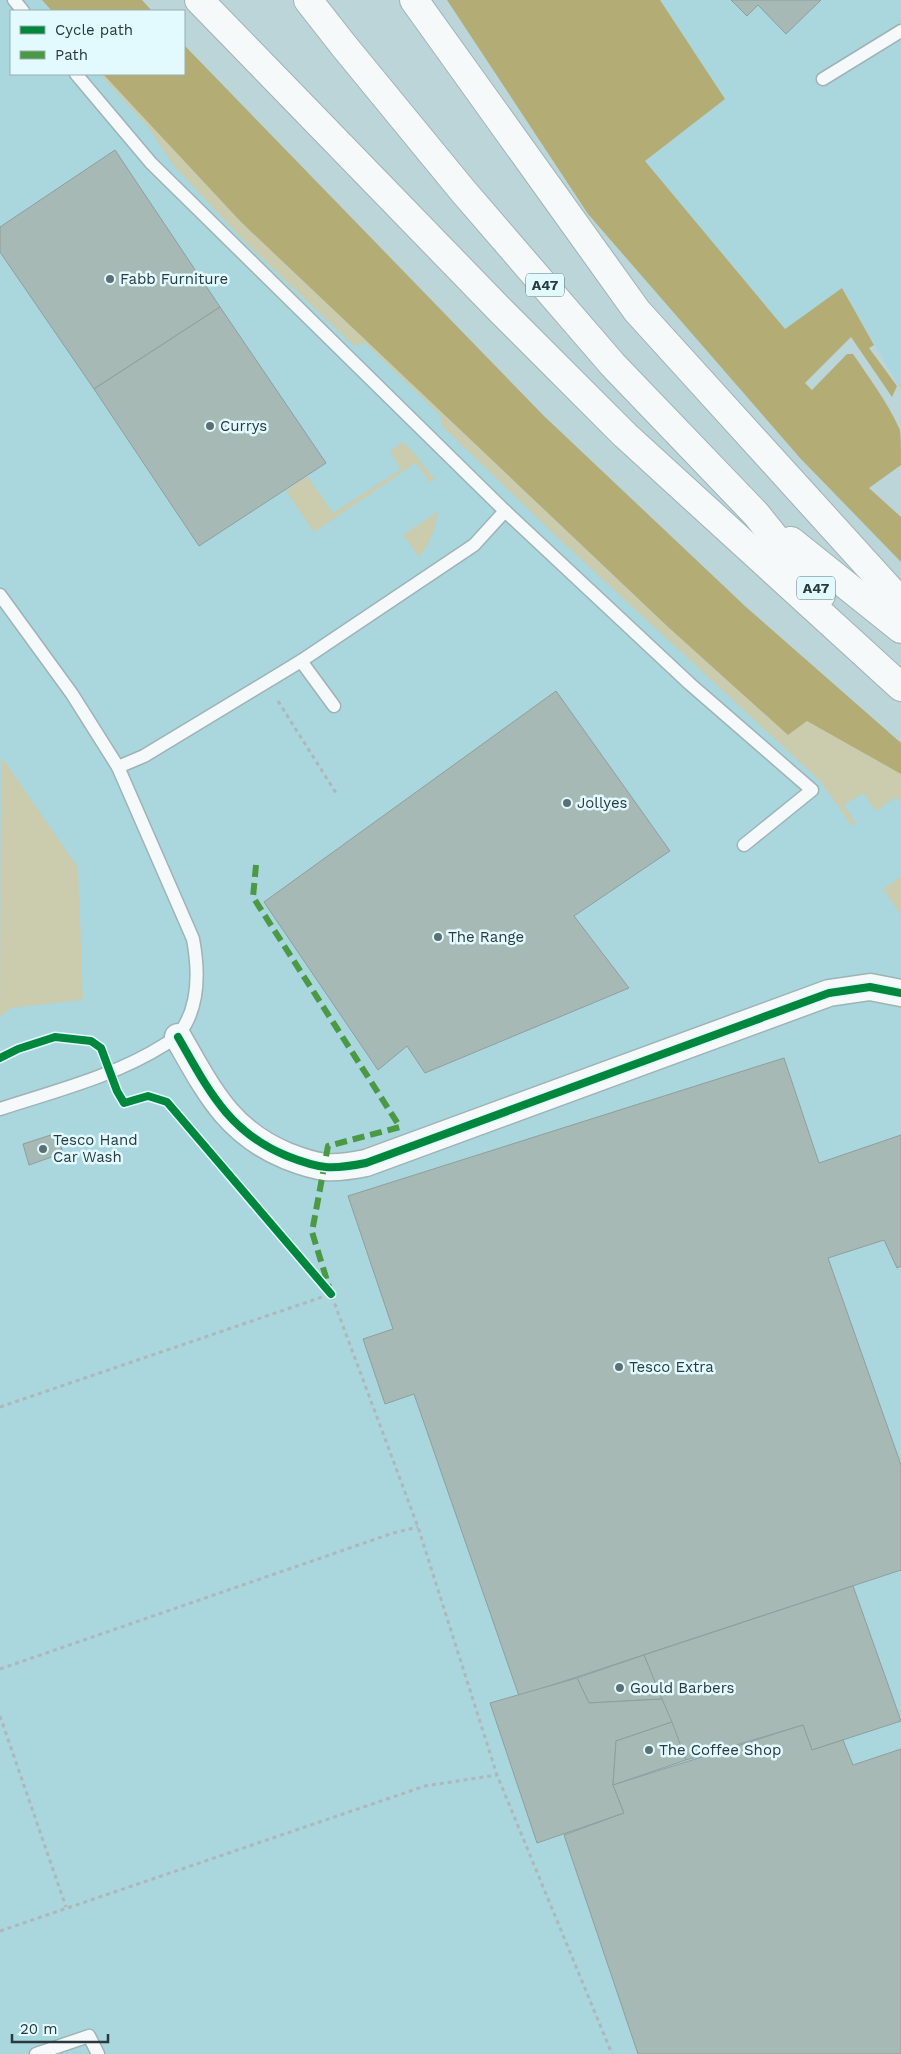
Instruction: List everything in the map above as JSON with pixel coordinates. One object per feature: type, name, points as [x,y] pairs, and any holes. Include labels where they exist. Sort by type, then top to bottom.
[{"type":"highway","points":[[199,0],[502,312],[625,435],[875,663]]},
{"type":"highway","name":"A47","points":[[308,0],[451,175],[613,365],[756,514],[875,663],[901,687]]},
{"type":"highway","points":[[414,0],[636,311],[901,602]]},
{"type":"highway","name":"A47","points":[[756,514],[901,628]]},
{"type":"street","points":[[178,1037],[208,1089],[228,1115],[251,1138],[310,1165],[339,1169],[366,1163],[829,993],[870,987],[901,993]]},
{"type":"lane","points":[[14,0],[22,10]]},
{"type":"lane","points":[[823,79],[901,31]]},
{"type":"lane","points":[[77,75],[151,163],[505,511],[690,684],[812,790],[744,845]]},
{"type":"lane","points":[[118,767],[144,756],[301,661],[474,545],[505,511]]},
{"type":"lane","points":[[0,1109],[110,1072],[146,1057],[178,1037],[190,1018],[196,990],[198,965],[193,939],[118,767],[72,694],[1,597]]},
{"type":"lane","points":[[301,661],[334,706]]},
{"type":"lane","points":[[36,2054],[89,2036],[98,2054]]},
{"type":"path","points":[[266,682],[336,793]]},
{"type":"path","points":[[325,1286],[331,1294],[418,1527],[497,1775],[612,2054]]},
{"type":"path","points":[[0,1408],[331,1294]]},
{"type":"path","points":[[0,1669],[394,1533],[418,1527]]},
{"type":"path","points":[[0,1716],[66,1907]]},
{"type":"path","points":[[0,1931],[425,1786],[497,1775]]},
{"type":"shaded area","points":[[0,0],[42,0],[51,10],[10,10],[10,75],[104,75],[241,222],[667,626],[788,734],[901,774],[901,2054],[0,2054]]},
{"type":"shaded area","points":[[42,0],[142,0],[151,10],[51,10]]},
{"type":"shaded area","points":[[447,0],[660,0],[725,99],[645,161],[785,329],[842,288],[874,345],[869,348],[897,386],[892,397],[851,337],[805,383],[812,390],[847,354],[853,354],[890,410],[900,430],[901,465],[869,488],[901,517],[901,562],[800,458],[588,214]]},
{"type":"shaded area","points":[[660,0],[901,0],[901,390],[842,288],[785,329],[645,161],[725,99]]},
{"type":"shaded area","points":[[185,46],[544,416],[746,607],[901,743],[901,774],[807,721],[788,735],[667,626],[241,222],[104,75],[185,75]]},
{"type":"green space","points":[[101,75],[104,75],[241,222],[667,626],[788,735],[807,721],[901,774],[901,804],[896,797],[876,811],[863,793],[844,805],[856,823],[852,826],[820,781],[558,538],[442,426],[440,415],[365,343],[354,346],[244,241],[174,166],[148,127]]},
{"type":"green space","points":[[403,442],[434,479],[429,482],[416,463],[314,532],[286,491],[307,476],[333,513],[401,469],[390,451]]},
{"type":"green space","points":[[437,512],[432,536],[419,557],[403,535]]},
{"type":"green space","points":[[1,756],[78,868],[83,1000],[11,1008],[0,1017]]},
{"type":"green space","points":[[901,877],[901,915],[883,889]]},
{"type":"building","points":[[731,0],[821,0],[786,34],[758,5],[747,16]]},
{"type":"building","name":"Fabb Furniture","points":[[115,150],[220,307],[94,389],[0,252],[0,227]]},
{"type":"building","name":"Currys","points":[[220,307],[326,463],[199,546],[94,389]]},
{"type":"building","points":[[556,691],[670,851],[574,916],[629,988],[425,1073],[407,1046],[378,1070],[264,902]]},
{"type":"building","name":"Tesco Extra","points":[[784,1058],[819,1163],[901,1135],[901,1266],[897,1268],[884,1240],[828,1258],[901,1465],[901,1570],[519,1696],[414,1394],[385,1404],[363,1339],[393,1329],[348,1196]]},
{"type":"building","name":"Tesco Hand Car Wash","points":[[57,1133],[63,1153],[29,1165],[23,1144]]},
{"type":"building","points":[[853,1586],[901,1721],[812,1750],[803,1725],[686,1760],[644,1655]]},
{"type":"building","name":"Gould Barbers","points":[[644,1655],[662,1699],[589,1703],[577,1678]]},
{"type":"building","points":[[577,1678],[589,1703],[662,1699],[672,1722],[616,1741],[613,1785],[624,1813],[537,1843],[490,1703]]},
{"type":"building","name":"The Coffee Shop","points":[[672,1722],[686,1760],[613,1785],[616,1741]]},
{"type":"building","points":[[803,1725],[812,1750],[843,1740],[853,1765],[901,1749],[901,2054],[638,2054],[564,1835],[624,1813],[613,1785]]},
{"type":"marked path","points":[[256,865],[253,897],[400,1127],[328,1146],[312,1232],[329,1287]]},
{"type":"cycle path","points":[[178,1037],[210,1091],[234,1122],[249,1135],[287,1156],[308,1164],[344,1167],[366,1163],[829,993],[870,987],[901,993]]},
{"type":"cycle path","points":[[0,1058],[18,1049],[55,1037],[91,1041],[101,1048],[117,1091],[124,1103],[148,1096],[167,1102],[331,1294]]},
{"type":"place","name":"Fabb Furniture","points":[[110,279]]},
{"type":"place","name":"Currys","points":[[210,426]]},
{"type":"place","name":"Jollyes","points":[[567,803]]},
{"type":"place","name":"The Range","points":[[438,937]]},
{"type":"place","name":"Tesco Hand Car Wash","points":[[43,1149]]},
{"type":"place","name":"Tesco Extra","points":[[619,1367]]},
{"type":"place","name":"Gould Barbers","points":[[620,1688]]},
{"type":"place","name":"The Coffee Shop","points":[[649,1750]]}]
